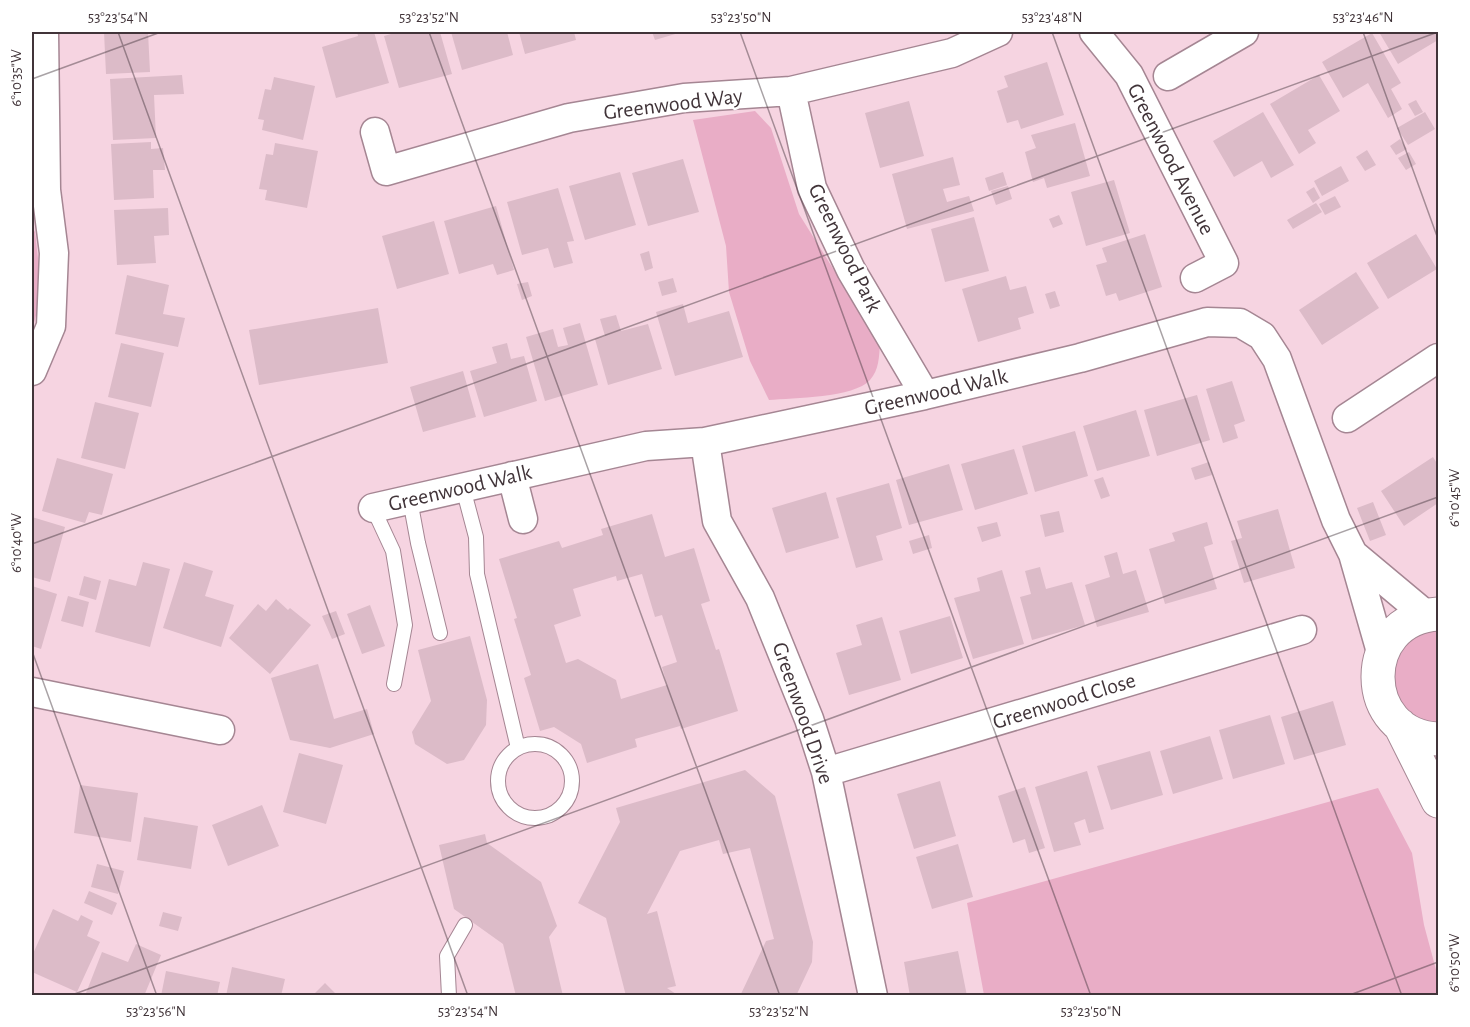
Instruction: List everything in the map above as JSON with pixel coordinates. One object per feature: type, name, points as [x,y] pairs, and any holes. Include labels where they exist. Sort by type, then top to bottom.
[{"type":"street","points":[[32,371],[51,326],[54,253],[39,192],[44,32]]},
{"type":"street","name":"Greenwood Way","points":[[375,132],[387,171],[569,118],[684,98],[790,91],[952,53],[998,32]]},
{"type":"street","name":"Greenwood Avenue","points":[[1094,32],[1129,75],[1224,263],[1195,278]]},
{"type":"street","points":[[1168,76],[1244,32]]},
{"type":"street","name":"Greenwood Park","points":[[790,91],[812,188],[851,270],[925,395]]},
{"type":"street","name":"Greenwood Walk","points":[[373,508],[646,446],[705,442],[925,395],[1080,358],[1207,322],[1240,323],[1262,336],[1277,358],[1336,520],[1353,554],[1381,652]]},
{"type":"street","points":[[1347,418],[1438,358]]},
{"type":"street","name":"Greenwood Drive","points":[[705,442],[717,521],[760,598],[809,719],[826,772],[873,996]]},
{"type":"street","points":[[512,476],[523,519]]},
{"type":"street","name":"Greenwood Walk","points":[[1353,554],[1432,615]]},
{"type":"street","points":[[1432,615],[1407,622],[1392,635],[1381,652],[1377,672],[1378,692],[1387,710],[1400,725],[1438,801]]},
{"type":"street","name":"Greenwood Close","points":[[826,772],[1302,630]]},
{"type":"street","points":[[32,692],[220,730]]},
{"type":"street","points":[[1400,725],[1417,735],[1438,739]]},
{"type":"lane","points":[[462,488],[477,537],[477,574],[518,748]]},
{"type":"lane","points":[[410,500],[440,633]]},
{"type":"lane","points":[[373,508],[393,551],[405,625],[394,684]]},
{"type":"lane","points":[[528,744],[540,744],[552,748],[568,765],[572,776],[567,799],[549,816],[525,817],[514,811],[499,791],[498,779],[501,766],[507,756],[518,748],[528,744]]},
{"type":"lane","points":[[449,996],[447,956],[465,925]]},
{"type":"shaded area","points":[[755,111],[771,128],[799,214],[880,344],[875,372],[862,386],[837,394],[769,400],[750,361],[729,292],[726,246],[693,120]]},
{"type":"shaded area","points":[[32,228],[35,232],[42,293],[32,330]]},
{"type":"shaded area","points":[[1438,620],[1438,732],[1397,712],[1391,648]]},
{"type":"shaded area","points":[[1378,788],[1412,853],[1424,925],[1438,977],[1438,995],[984,995],[967,903]]},
{"type":"building","points":[[104,32],[148,32],[150,72],[106,74]]},
{"type":"building","points":[[357,32],[374,32],[389,83],[336,98],[322,47],[358,36]]},
{"type":"building","points":[[398,32],[440,32],[452,74],[399,88],[384,36]]},
{"type":"building","points":[[451,32],[507,32],[513,55],[462,70]]},
{"type":"building","points":[[519,32],[574,32],[576,40],[525,54]]},
{"type":"building","points":[[652,32],[682,32],[655,40]]},
{"type":"building","points":[[1379,32],[1438,32],[1438,40],[1398,64]]},
{"type":"building","points":[[1372,33],[1401,83],[1391,89],[1402,109],[1388,118],[1368,83],[1343,98],[1322,62]]},
{"type":"building","points":[[1047,62],[1064,115],[1021,129],[1018,120],[1007,123],[997,91],[1008,87],[1004,76]]},
{"type":"building","points":[[182,75],[184,94],[154,95],[156,138],[113,140],[110,79]]},
{"type":"building","points":[[1319,75],[1340,111],[1308,130],[1316,143],[1299,154],[1270,104]]},
{"type":"building","points":[[274,77],[315,86],[303,140],[262,130],[264,120],[258,119],[265,89],[271,90]]},
{"type":"building","points":[[1416,100],[1423,112],[1415,116],[1408,104]]},
{"type":"building","points":[[909,101],[924,156],[880,168],[865,113]]},
{"type":"building","points":[[1263,112],[1294,165],[1271,178],[1262,161],[1234,177],[1213,141]]},
{"type":"building","points":[[1425,112],[1435,129],[1408,145],[1397,128]]},
{"type":"building","points":[[1075,123],[1090,176],[1047,188],[1044,178],[1033,182],[1025,152],[1036,148],[1031,135]]},
{"type":"building","points":[[1400,139],[1407,149],[1396,155],[1390,146]]},
{"type":"building","points":[[151,142],[151,149],[163,148],[165,170],[153,170],[154,198],[114,200],[111,144]]},
{"type":"building","points":[[275,143],[318,151],[307,208],[265,200],[267,190],[259,189],[266,154],[273,155]]},
{"type":"building","points":[[1367,150],[1376,165],[1365,171],[1356,157]]},
{"type":"building","points":[[1409,152],[1416,164],[1406,170],[1398,158]]},
{"type":"building","points":[[953,157],[960,185],[943,189],[947,202],[969,196],[974,211],[907,229],[892,174]]},
{"type":"building","points":[[683,159],[699,212],[648,226],[632,173]]},
{"type":"building","points":[[1341,166],[1349,181],[1322,196],[1314,181]]},
{"type":"building","points":[[620,172],[636,225],[585,240],[569,186]]},
{"type":"building","points":[[1003,172],[1007,185],[989,191],[985,178]]},
{"type":"building","points":[[1114,180],[1130,233],[1086,246],[1071,192]]},
{"type":"building","points":[[1008,186],[1012,199],[996,205],[991,191]]},
{"type":"building","points":[[1314,187],[1320,198],[1313,203],[1306,192]]},
{"type":"building","points":[[558,188],[574,241],[567,242],[573,263],[554,268],[548,248],[522,255],[507,202]]},
{"type":"building","points":[[1335,196],[1341,207],[1325,215],[1319,204]]},
{"type":"building","points":[[1316,203],[1322,212],[1293,229],[1287,220]]},
{"type":"building","points":[[496,206],[514,270],[497,275],[493,264],[459,274],[444,221]]},
{"type":"building","points":[[168,208],[169,235],[154,236],[156,263],[117,265],[114,210]]},
{"type":"building","points":[[1059,215],[1063,224],[1053,228],[1049,219]]},
{"type":"building","points":[[974,217],[989,271],[945,282],[931,229]]},
{"type":"building","points":[[434,221],[449,274],[397,289],[382,236]]},
{"type":"building","points":[[1145,234],[1162,287],[1119,301],[1116,293],[1106,296],[1096,265],[1107,262],[1102,248]]},
{"type":"building","points":[[1416,234],[1437,269],[1388,299],[1367,263]]},
{"type":"building","points":[[649,251],[653,268],[645,271],[640,254]]},
{"type":"building","points":[[1356,272],[1379,308],[1322,345],[1299,310]]},
{"type":"building","points":[[127,275],[169,285],[163,314],[185,318],[178,347],[115,334]]},
{"type":"building","points":[[1006,276],[1010,290],[1026,286],[1034,313],[1018,318],[1021,329],[978,342],[962,289]]},
{"type":"building","points":[[673,278],[677,292],[662,296],[658,282]]},
{"type":"building","points":[[528,282],[532,296],[522,300],[517,284]]},
{"type":"building","points":[[1055,291],[1060,306],[1050,309],[1045,294]]},
{"type":"building","points":[[683,304],[688,323],[729,311],[743,357],[675,376],[656,312]]},
{"type":"building","points":[[378,308],[388,363],[259,385],[249,330]]},
{"type":"building","points":[[616,315],[621,331],[648,324],[662,369],[608,385],[595,339],[605,336],[600,319]]},
{"type":"building","points":[[580,323],[598,385],[545,401],[526,337],[553,329],[558,347],[568,345],[563,328]]},
{"type":"building","points":[[121,343],[164,353],[151,407],[108,397]]},
{"type":"building","points":[[507,343],[511,359],[524,356],[537,401],[484,417],[470,371],[497,363],[492,347]]},
{"type":"building","points":[[463,371],[476,417],[423,432],[410,387]]},
{"type":"building","points":[[1232,381],[1245,421],[1234,425],[1238,438],[1223,443],[1206,389]]},
{"type":"building","points":[[1197,395],[1210,440],[1157,456],[1144,410]]},
{"type":"building","points":[[95,402],[139,413],[125,469],[81,458]]},
{"type":"building","points":[[1136,410],[1150,456],[1097,471],[1083,426]]},
{"type":"building","points":[[1075,431],[1088,476],[1035,492],[1022,446]]},
{"type":"building","points":[[1014,449],[1028,494],[975,510],[961,464]]},
{"type":"building","points":[[1433,457],[1438,465],[1438,503],[1404,526],[1381,491]]},
{"type":"building","points":[[57,458],[113,474],[102,515],[89,512],[85,523],[42,511]]},
{"type":"building","points":[[1209,462],[1212,475],[1195,480],[1191,468]]},
{"type":"building","points":[[949,464],[963,510],[909,525],[896,480]]},
{"type":"building","points":[[1103,477],[1110,496],[1101,499],[1094,480]]},
{"type":"building","points":[[889,483],[902,528],[876,536],[883,560],[856,568],[836,498]]},
{"type":"building","points":[[826,492],[839,538],[786,553],[772,508]]},
{"type":"building","points":[[1373,502],[1386,535],[1370,541],[1357,508]]},
{"type":"building","points":[[1278,509],[1295,568],[1244,583],[1231,541],[1242,538],[1237,521]]},
{"type":"building","points":[[1059,511],[1064,532],[1045,537],[1040,515]]},
{"type":"building","points":[[652,514],[665,557],[694,548],[710,601],[701,604],[716,650],[719,649],[738,711],[681,729],[680,726],[635,739],[637,747],[587,763],[581,744],[554,727],[540,731],[524,678],[531,675],[499,559],[559,541],[562,548],[603,535],[601,529]],"holes":[[[642,574],[655,617],[662,615],[677,662],[662,667],[667,685],[621,699],[616,680],[578,659],[566,663],[554,625],[581,616],[573,589],[616,576],[617,581]]]},
{"type":"building","points":[[32,517],[65,527],[50,582],[32,577]]},
{"type":"building","points":[[997,522],[1001,536],[982,542],[977,527]]},
{"type":"building","points":[[1207,522],[1213,544],[1204,547],[1217,589],[1165,604],[1149,549],[1175,541],[1172,533]]},
{"type":"building","points":[[929,535],[932,548],[913,554],[909,541]]},
{"type":"building","points":[[1117,552],[1123,574],[1136,570],[1149,612],[1097,627],[1085,585],[1110,577],[1104,556]]},
{"type":"building","points":[[143,562],[170,569],[150,647],[95,632],[109,579],[136,586]]},
{"type":"building","points":[[184,562],[213,571],[205,596],[234,605],[221,647],[163,628]]},
{"type":"building","points":[[1040,567],[1046,589],[1072,582],[1085,625],[1032,640],[1020,597],[1031,594],[1025,571]]},
{"type":"building","points":[[1002,570],[1024,644],[973,659],[954,598],[980,591],[977,578]]},
{"type":"building","points":[[84,576],[101,581],[96,600],[79,595]]},
{"type":"building","points":[[32,586],[57,594],[41,649],[32,646]]},
{"type":"building","points":[[68,596],[89,602],[83,627],[61,621]]},
{"type":"building","points":[[276,599],[311,625],[270,674],[229,638],[258,604],[266,611]]},
{"type":"building","points":[[370,605],[385,646],[362,654],[347,614]]},
{"type":"building","points":[[336,611],[345,634],[332,639],[322,616]]},
{"type":"building","points":[[950,616],[963,658],[911,674],[899,631]]},
{"type":"building","points":[[882,617],[901,680],[849,695],[836,653],[862,645],[856,625]]},
{"type":"building","points":[[470,636],[487,700],[486,725],[464,760],[447,764],[415,744],[412,732],[431,701],[418,650]]},
{"type":"building","points":[[318,664],[334,719],[367,709],[374,734],[330,748],[290,740],[271,678]]},
{"type":"building","points":[[1333,701],[1346,745],[1294,760],[1281,717]]},
{"type":"building","points":[[1270,715],[1285,764],[1233,779],[1219,730]]},
{"type":"building","points":[[1210,736],[1223,779],[1173,794],[1160,751]]},
{"type":"building","points":[[1150,751],[1163,795],[1111,810],[1097,766]]},
{"type":"building","points":[[299,753],[343,765],[326,824],[283,812]]},
{"type":"building","points":[[745,770],[775,796],[813,942],[812,962],[796,996],[740,996],[766,941],[774,939],[750,848],[723,854],[719,840],[680,851],[647,914],[657,911],[676,986],[667,988],[679,996],[626,996],[606,918],[578,903],[620,822],[616,808]]},
{"type":"building","points":[[1087,771],[1104,829],[1089,833],[1085,819],[1074,823],[1081,845],[1054,852],[1035,787]]},
{"type":"building","points":[[940,781],[956,836],[914,849],[897,794]]},
{"type":"building","points":[[80,785],[138,793],[131,842],[74,833]]},
{"type":"building","points":[[1025,787],[1045,848],[1029,853],[1025,839],[1013,843],[998,796]]},
{"type":"building","points":[[262,805],[279,846],[228,866],[212,825]]},
{"type":"building","points":[[144,817],[198,826],[191,869],[137,860]]},
{"type":"building","points":[[485,834],[487,843],[541,882],[557,926],[549,937],[563,996],[516,996],[503,944],[454,909],[439,845]]},
{"type":"building","points":[[958,844],[973,897],[932,909],[916,857]]},
{"type":"building","points":[[97,864],[124,871],[118,894],[91,887]]},
{"type":"building","points":[[89,891],[117,903],[112,915],[84,903]]},
{"type":"building","points":[[53,909],[78,921],[81,915],[93,921],[87,936],[100,942],[77,992],[32,972],[32,956]]},
{"type":"building","points":[[163,912],[182,917],[178,931],[159,926]]},
{"type":"building","points":[[136,944],[161,955],[144,996],[91,996],[86,993],[102,952],[128,962]]},
{"type":"building","points":[[958,951],[967,996],[910,996],[904,962]]},
{"type":"building","points":[[232,967],[285,979],[281,996],[226,996]]},
{"type":"building","points":[[166,971],[220,982],[217,996],[161,996]]},
{"type":"building","points":[[325,983],[338,996],[312,996]]}]
